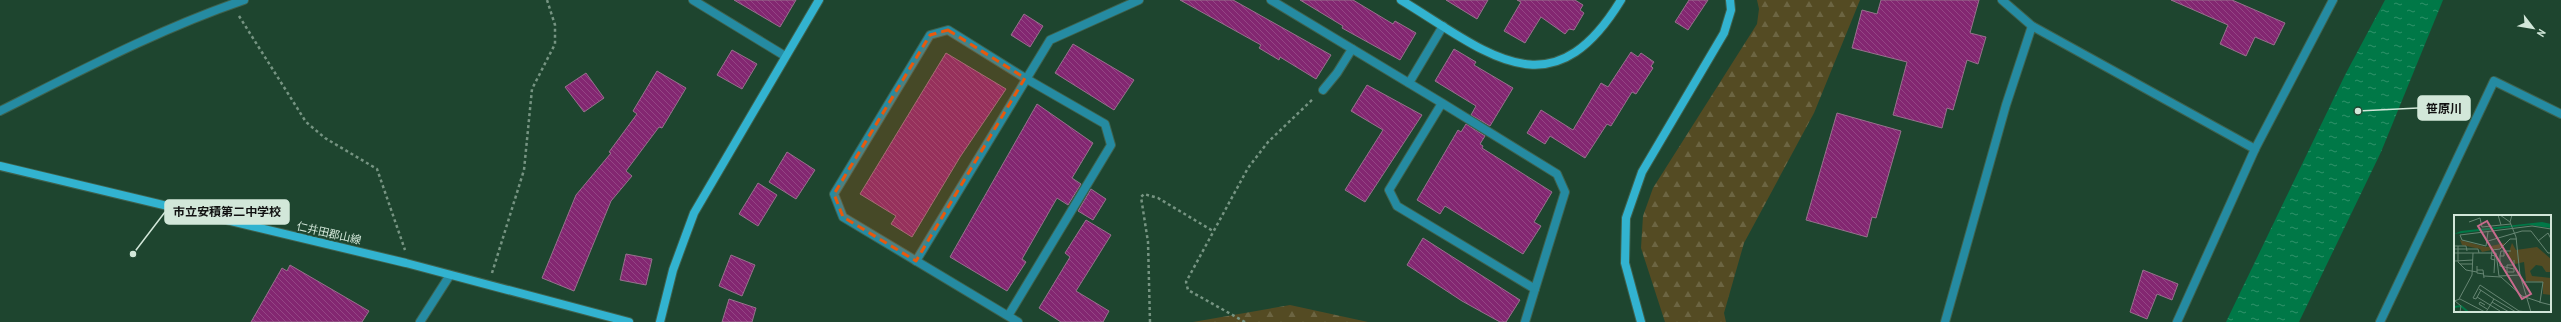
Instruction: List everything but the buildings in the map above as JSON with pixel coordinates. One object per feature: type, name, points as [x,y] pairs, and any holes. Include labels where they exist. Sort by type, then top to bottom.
[{"type":"street","points":[[0,111],[101,59],[244,0]]},
{"type":"street","points":[[693,0],[785,56]]},
{"type":"street","points":[[660,322],[673,270],[694,213],[819,0]]},
{"type":"street","points":[[916,261],[1025,78],[1053,37],[1139,0]]},
{"type":"street","points":[[1271,0],[1557,174],[1565,192],[1525,322]]},
{"type":"street","points":[[1401,0],[1443,26],[1504,60],[1528,65],[1545,64],[1570,56],[1594,38],[1621,0]]},
{"type":"street","points":[[1641,322],[1625,263],[1626,218],[1642,172],[1724,33],[1731,10],[1730,0]]},
{"type":"street","points":[[2002,0],[2032,26],[2255,148]]},
{"type":"street","points":[[2177,322],[2255,148],[2333,0]]},
{"type":"street","points":[[1409,83],[1443,26]]},
{"type":"street","points":[[1945,322],[2006,105],[2032,26]]},
{"type":"street","points":[[1008,316],[1111,145],[1105,124],[1025,78],[948,30],[930,35],[834,194],[843,217],[916,261],[1018,322]]},
{"type":"street","points":[[1323,90],[1337,73],[1352,49]]},
{"type":"street","points":[[2380,322],[2494,81],[2561,114]]},
{"type":"street","points":[[1442,103],[1390,190],[1397,206],[1535,289]]},
{"type":"street","name":"仁井田郡山線","points":[[0,166],[406,263],[629,322]]},
{"type":"street","points":[[420,322],[450,275]]},
{"type":"path","points":[[488,285],[524,170],[532,89],[555,44],[555,25],[547,0]]},
{"type":"path","points":[[232,4],[306,122],[325,138],[377,169],[404,242],[406,263]]},
{"type":"path","points":[[1245,322],[1186,288],[1188,276],[1212,231],[1259,152],[1323,90]]},
{"type":"path","points":[[1150,322],[1148,242],[1141,197],[1144,194],[1158,198],[1212,231]]},
{"type":"highlighted area","points":[[948,30],[1025,78],[916,261],[843,217],[834,194],[930,35]]},
{"type":"green space","points":[[1757,0],[1860,0],[1814,113],[1744,243],[1724,313],[1726,322],[1665,322],[1641,248],[1643,216],[1653,188],[1757,24],[1759,9]]},
{"type":"green space","points":[[1290,305],[1368,322],[1193,322]]},
{"type":"water","points":[[2385,0],[2443,0],[2381,152],[2299,322],[2226,322],[2345,75]]},
{"type":"place","name":"笹原川","points":[[2358,111]]},
{"type":"place","name":"市立安積第二中学校","points":[[133,254]]}]
